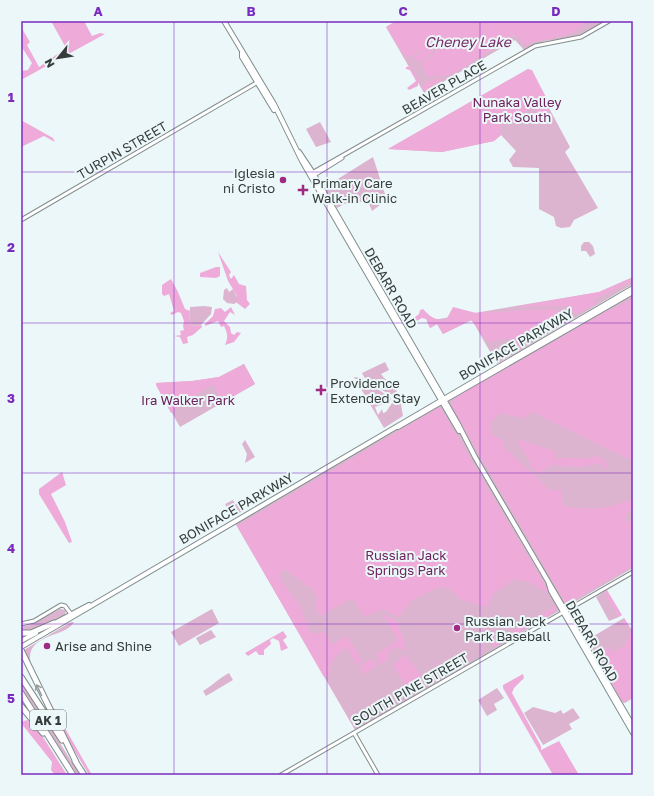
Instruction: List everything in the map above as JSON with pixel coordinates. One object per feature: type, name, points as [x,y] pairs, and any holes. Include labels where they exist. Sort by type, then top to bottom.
[{"type":"highway","points":[[21,633],[31,633],[54,623]]},
{"type":"highway","points":[[21,650],[76,762]]},
{"type":"highway","name":"AK 1","points":[[21,677],[84,775]]},
{"type":"highway","name":"AK 1","points":[[21,693],[73,775]]},
{"type":"highway","points":[[21,706],[73,775]]},
{"type":"main road","name":"DEBARR ROAD","points":[[224,21],[395,322],[547,579],[551,591],[565,611],[633,726]]},
{"type":"main road","name":"DEBARR ROAD","points":[[312,175],[410,340],[442,401]]},
{"type":"main road","name":"BONIFACE PARKWAY","points":[[442,401],[633,288]]},
{"type":"main road","name":"BONIFACE PARKWAY","points":[[21,641],[92,604],[633,292]]},
{"type":"main road","points":[[395,322],[399,325],[406,338],[410,340]]},
{"type":"main road","name":"BONIFACE PARKWAY","points":[[21,647],[85,610],[92,604]]},
{"type":"main road","name":"DEBARR ROAD","points":[[565,611],[633,733]]},
{"type":"street","name":"BEAVER PLACE","points":[[312,175],[535,46],[581,37],[609,21]]},
{"type":"street","name":"TURPIN STREET","points":[[21,220],[258,83]]},
{"type":"street","name":"SOUTH PINE STREET","points":[[281,775],[633,572]]},
{"type":"street","points":[[21,624],[34,621],[61,605],[65,606],[71,614]]},
{"type":"street","points":[[354,733],[378,775]]},
{"type":"green space","points":[[396,21],[429,51],[442,43],[447,42],[437,51],[454,71],[498,45],[509,36],[516,35],[536,40],[574,31],[587,21],[607,21],[571,38],[545,41],[524,50],[515,40],[424,93],[386,27]]},
{"type":"green space","name":"Nunaka Valley Park South","points":[[528,69],[570,147],[565,152],[598,208],[574,220],[570,227],[561,228],[556,226],[554,217],[539,209],[539,168],[513,167],[509,160],[516,151],[501,135],[494,141],[442,152],[388,149]]},
{"type":"green space","points":[[320,122],[331,142],[316,147],[306,129]]},
{"type":"green space","points":[[373,157],[385,194],[394,196],[394,199],[384,198],[384,202],[372,211],[369,204],[356,201],[337,208],[325,187]]},
{"type":"green space","points":[[584,242],[589,242],[593,246],[595,254],[590,257],[586,251],[581,251],[581,246]]},
{"type":"green space","points":[[633,277],[633,284],[497,364],[472,320],[443,334],[437,324],[430,328],[427,321],[599,292]]},
{"type":"green space","points":[[227,288],[229,292],[233,289],[239,301],[234,304],[227,303],[223,299],[224,290]]},
{"type":"green space","name":"Russian Jack Springs Park","points":[[633,294],[633,568],[355,730],[235,523]]},
{"type":"green space","points":[[190,307],[212,307],[211,314],[201,325],[193,326],[189,323]]},
{"type":"green space","points":[[385,362],[389,370],[381,374],[394,385],[398,395],[393,395],[375,386],[364,377],[362,373]]},
{"type":"green space","name":"Ira Walker Park","points":[[244,364],[255,384],[180,427],[156,385],[156,383],[192,381],[219,377]]},
{"type":"green space","points":[[354,377],[361,378],[391,398],[389,402],[385,400],[385,403],[375,407],[378,415],[382,409],[383,413],[386,412],[394,400],[398,398],[400,399],[403,416],[384,428]]},
{"type":"green space","points":[[245,440],[255,457],[245,463],[247,454],[242,444]]},
{"type":"green space","points":[[233,500],[235,504],[238,504],[243,511],[232,517],[225,504]]},
{"type":"green space","points":[[605,591],[619,617],[609,621],[596,597]]},
{"type":"green space","points":[[60,609],[66,610],[65,615],[32,630],[21,632],[21,627],[30,625]]},
{"type":"green space","points":[[212,609],[219,623],[179,646],[171,632]]},
{"type":"green space","points":[[624,618],[633,632],[633,698],[625,703],[622,702],[587,640]]},
{"type":"green space","points":[[71,622],[74,622],[70,627],[46,638],[33,647],[30,655],[31,665],[24,650]]},
{"type":"green space","points":[[211,630],[216,637],[200,645],[196,638]]},
{"type":"green space","points":[[229,673],[233,680],[206,696],[203,691]]},
{"type":"green space","points":[[21,681],[80,775],[77,775],[21,687]]},
{"type":"green space","points":[[497,688],[504,698],[494,704],[497,710],[487,716],[478,700]]},
{"type":"green space","points":[[533,707],[555,713],[561,710],[563,714],[573,708],[580,718],[569,724],[572,729],[543,745],[524,713]]},
{"type":"shaded area","points":[[51,21],[84,21],[92,36],[100,33],[105,34],[21,80],[21,71],[28,70],[32,63],[21,46],[21,27],[30,42],[27,45],[39,67],[66,48]]},
{"type":"shaded area","name":"Cheney Lake","points":[[396,21],[587,21],[581,27],[567,34],[525,45],[516,35],[512,36],[469,63],[469,65],[449,75],[427,77],[421,64],[447,42],[434,48],[434,50],[421,62],[412,59],[420,53],[418,49],[418,53],[410,57],[405,55],[409,64],[386,27]]},
{"type":"shaded area","points":[[411,66],[421,85],[418,82],[418,86],[409,90],[407,88],[416,81],[410,70],[406,69],[406,67]]},
{"type":"shaded area","points":[[528,69],[532,70],[550,105],[548,115],[542,115],[533,108],[524,112],[520,120],[499,125],[501,135],[494,141],[442,152],[388,149]]},
{"type":"shaded area","points":[[446,77],[424,91],[421,87],[430,80]]},
{"type":"shaded area","points":[[21,120],[53,138],[55,142],[44,136],[21,147]]},
{"type":"shaded area","points":[[218,252],[231,272],[229,275],[231,279],[234,275],[239,284],[246,286],[247,300],[250,304],[245,309],[237,303],[237,296],[228,281]]},
{"type":"shaded area","points":[[220,267],[220,276],[216,278],[200,277],[200,273]]},
{"type":"shaded area","points":[[171,279],[185,309],[190,311],[189,323],[193,326],[201,325],[202,327],[193,335],[187,337],[188,343],[183,344],[180,337],[174,336],[181,335],[180,331],[184,330],[184,321],[181,313],[178,312],[172,315],[170,313],[174,311],[169,294],[164,296],[162,294],[162,285]]},
{"type":"shaded area","points":[[629,279],[631,282],[594,299],[596,304],[577,314],[566,306],[515,307],[599,292]]},
{"type":"shaded area","points":[[633,299],[633,461],[532,412],[524,418],[500,413],[490,424],[491,434],[505,441],[503,446],[550,490],[561,490],[563,506],[599,508],[616,505],[633,498],[633,507],[625,516],[627,523],[633,519],[633,566],[566,604],[451,406],[456,397],[605,312]]},
{"type":"shaded area","points":[[231,307],[235,315],[230,312],[224,321],[230,327],[231,333],[234,335],[237,332],[241,333],[234,342],[225,345],[227,336],[224,326],[221,327],[218,321],[205,326],[205,324],[213,316],[215,309],[221,308],[225,312]]},
{"type":"shaded area","points":[[453,307],[476,313],[553,309],[563,313],[567,320],[511,354],[512,352],[507,344],[511,340],[509,338],[488,342],[471,320],[443,334],[437,324],[430,328],[426,319],[422,318],[406,327],[404,322],[407,323],[419,314],[420,310],[423,309],[433,318],[446,320]]},
{"type":"shaded area","name":"Ira Walker Park","points":[[244,364],[255,384],[223,402],[216,391],[216,386],[212,385],[171,413],[156,385],[156,383],[192,381],[219,377]]},
{"type":"shaded area","points":[[440,407],[548,591],[545,592],[531,583],[515,579],[493,594],[488,607],[461,600],[449,588],[439,587],[412,600],[399,617],[382,609],[365,617],[352,598],[320,616],[315,607],[317,597],[310,586],[304,585],[284,569],[280,574],[281,580],[300,606],[310,632],[315,634],[324,632],[332,644],[347,636],[362,660],[357,665],[347,648],[339,653],[334,659],[330,667],[329,676],[324,677],[237,526]]},
{"type":"shaded area","points":[[521,440],[556,452],[556,459],[587,458],[597,455],[606,461],[607,468],[604,468],[601,463],[580,467],[550,465],[542,472],[536,472],[529,465],[530,461],[517,442]]},
{"type":"shaded area","points":[[62,472],[66,485],[51,494],[65,522],[72,542],[69,543],[39,494],[39,489]]},
{"type":"shaded area","points":[[607,590],[622,615],[619,617],[606,597],[605,591]]},
{"type":"shaded area","points":[[556,605],[557,608],[555,611],[494,647],[491,642],[515,630]]},
{"type":"shaded area","points":[[382,613],[397,622],[406,646],[404,651],[395,647],[392,649],[388,653],[388,659],[383,664],[379,663],[376,654],[398,640]]},
{"type":"shaded area","points":[[624,618],[633,632],[633,697],[623,703],[597,654],[609,647],[613,652],[624,646],[631,630],[623,623]]},
{"type":"shaded area","points":[[283,631],[287,637],[283,640],[288,648],[281,651],[279,641],[273,638],[270,640],[271,644],[264,650],[264,655],[259,655],[256,651],[248,656],[245,653]]},
{"type":"shaded area","points":[[404,655],[423,678],[408,690],[393,665]]},
{"type":"shaded area","points":[[370,659],[374,661],[377,666],[364,674],[360,668],[362,664]]},
{"type":"shaded area","points":[[523,674],[524,678],[514,688],[512,693],[541,746],[541,750],[559,741],[579,775],[553,775],[503,688],[503,685]]},
{"type":"shaded area","points":[[38,681],[92,775],[89,775],[71,745]]},
{"type":"shaded area","points":[[27,720],[43,737],[67,775],[55,775],[51,770],[52,762],[21,723]]},
{"type":"waterway","points":[[601,439],[633,442]]},
{"type":"place","name":"Iglesia ni Cristo","points":[[283,180]]},
{"type":"place","name":"Primary Care Walk-in Clinic","points":[[303,190]]},
{"type":"place","name":"Providence Extended Stay","points":[[321,390]]},
{"type":"place","name":"Russian Jack Park Baseball","points":[[457,628]]},
{"type":"place","name":"Arise and Shine","points":[[47,646]]}]
